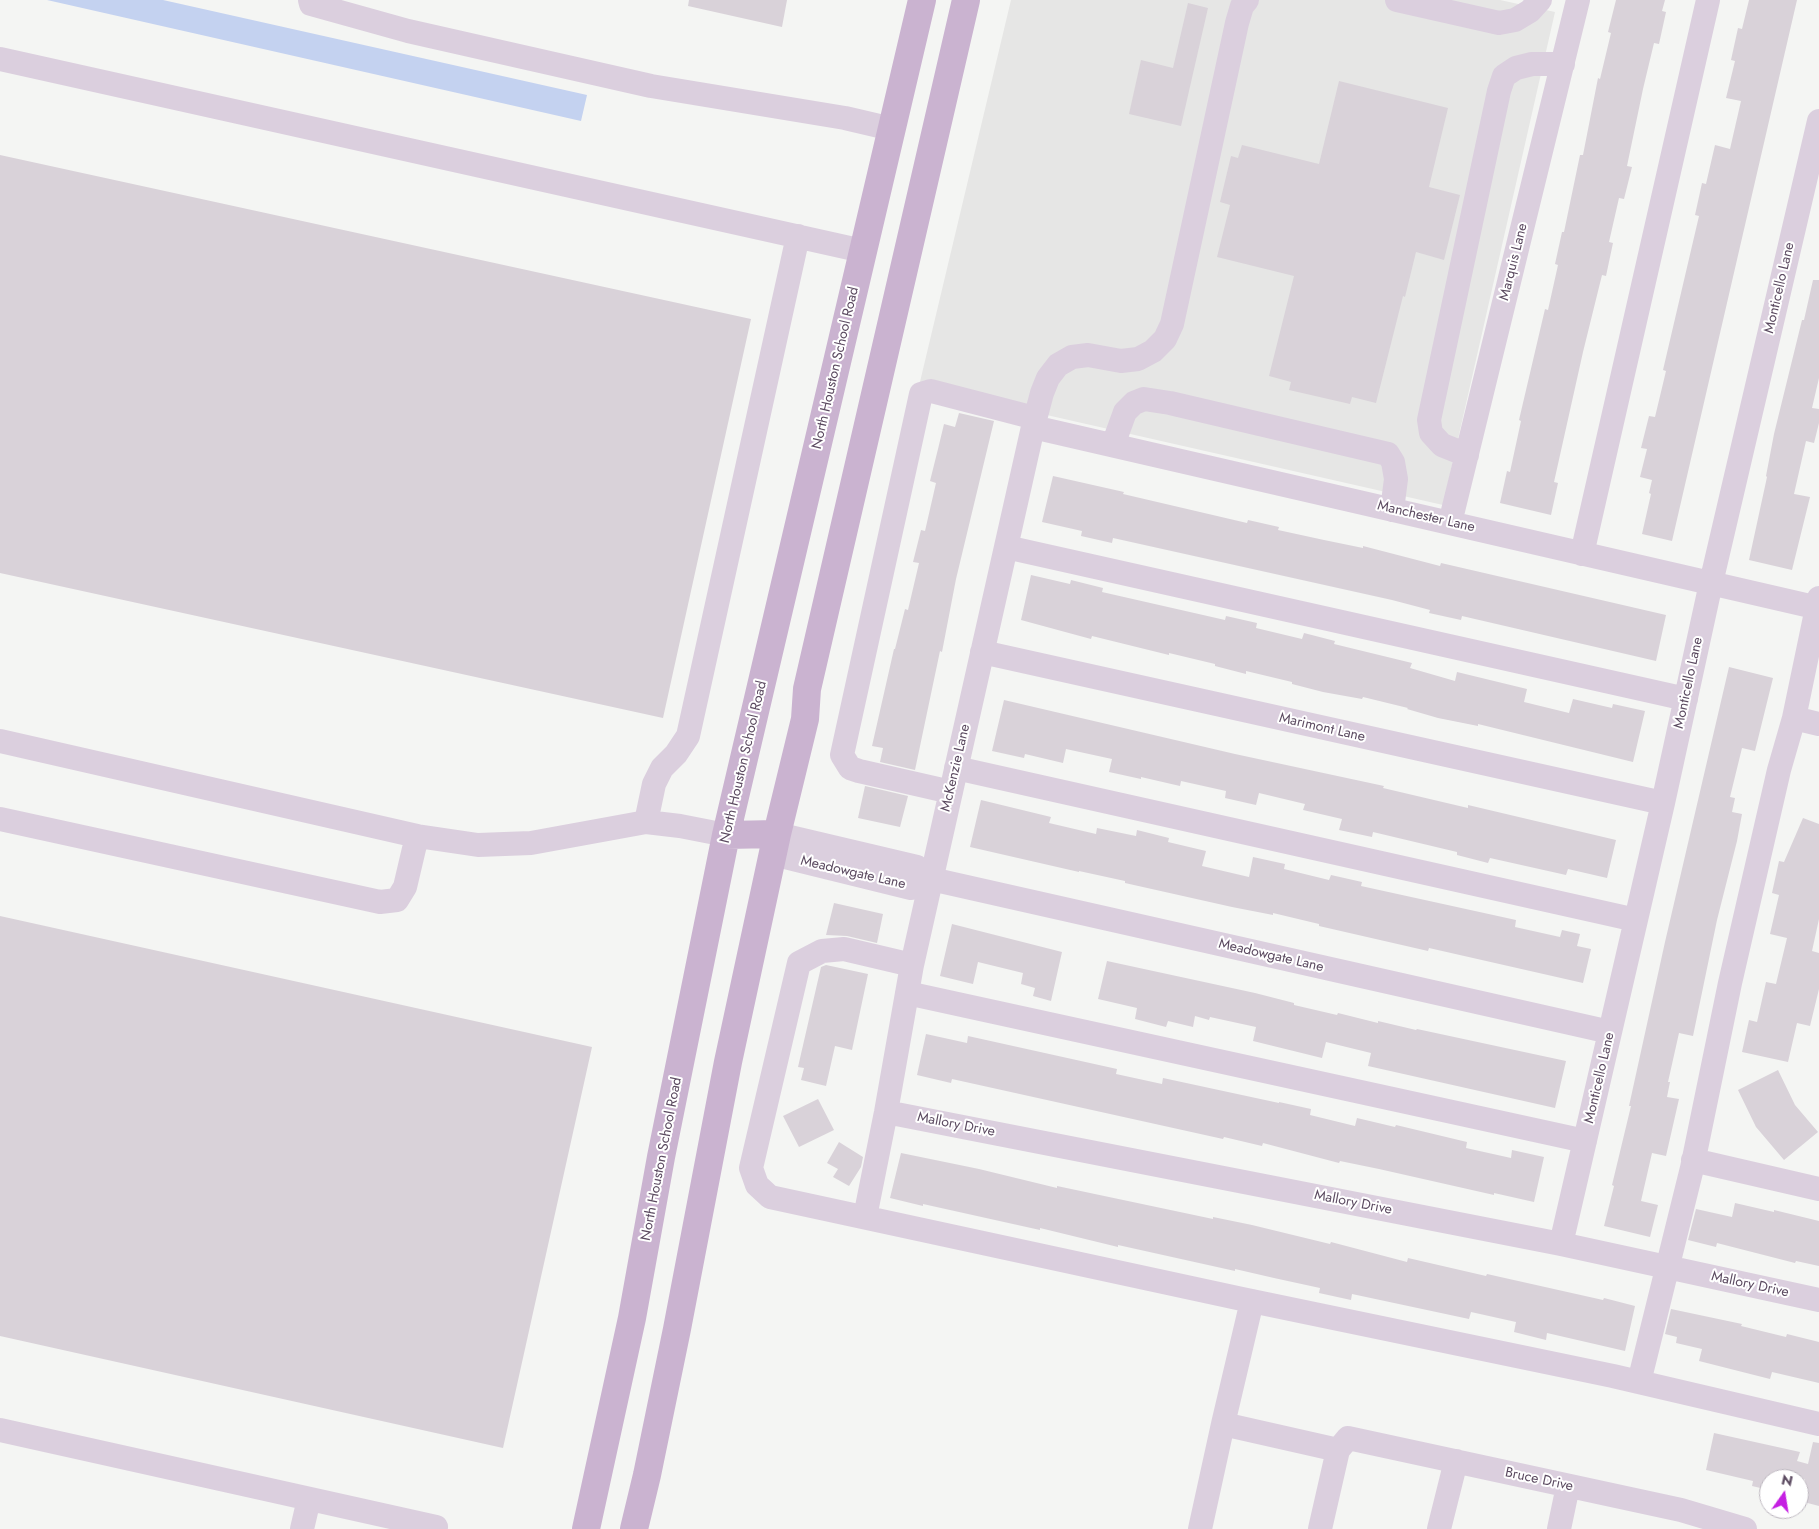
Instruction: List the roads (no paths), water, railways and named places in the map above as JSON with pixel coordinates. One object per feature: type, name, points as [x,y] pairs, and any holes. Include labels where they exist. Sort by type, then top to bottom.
[{"type":"main road","name":"North Houston School Road","points":[[586,1529],[632,1318],[663,1147],[726,835],[922,0]]},
{"type":"main road","points":[[634,1529],[648,1475],[728,1062],[775,844],[805,718],[810,680],[966,0]]},
{"type":"main road","points":[[892,129],[934,140]]},
{"type":"main road","points":[[726,835],[775,844]]},
{"type":"street","points":[[310,0],[312,4],[408,31],[641,84],[845,118],[892,129]]},
{"type":"street","name":"McKenzie Lane","points":[[864,1217],[886,1112],[912,965],[1042,393],[1048,378],[1058,365],[1072,357],[1088,354],[1121,361],[1138,359],[1153,351],[1165,339],[1172,324],[1237,23],[1242,6],[1247,0]]},
{"type":"street","points":[[1397,0],[1499,23],[1515,20],[1530,12],[1540,0]]},
{"type":"street","name":"Marquis Lane","points":[[1450,523],[1578,0]]},
{"type":"street","points":[[1582,554],[1708,0]]},
{"type":"street","points":[[0,59],[863,251]]},
{"type":"street","points":[[1467,455],[1442,445],[1431,433],[1429,420],[1499,91],[1504,76],[1516,68],[1532,64],[1563,64]]},
{"type":"street","name":"Monticello Lane","points":[[1561,1244],[1663,804],[1711,583],[1819,121]]},
{"type":"street","points":[[646,822],[654,784],[662,768],[676,754],[688,736],[798,236]]},
{"type":"street","name":"Manchester Lane","points":[[951,792],[850,768],[842,755],[921,394],[931,391],[1112,445],[1582,554],[1818,605]]},
{"type":"street","points":[[1112,445],[1125,412],[1134,403],[1144,399],[1170,403],[1388,454],[1394,462],[1396,479],[1392,510]]},
{"type":"street","points":[[1006,547],[1686,699]]},
{"type":"street","points":[[1639,1382],[1693,1160],[1730,983],[1794,718],[1818,605]]},
{"type":"street","name":"Marimont Lane","points":[[982,652],[1663,804]]},
{"type":"street","points":[[1794,718],[1819,724]]},
{"type":"street","points":[[0,740],[417,836],[478,845],[531,843],[646,822],[680,826],[726,835]]},
{"type":"street","points":[[956,768],[1636,920]]},
{"type":"street","points":[[0,819],[380,902],[397,900],[405,887],[417,836]]},
{"type":"street","name":"Meadowgate Lane","points":[[775,844],[911,888],[931,879],[1610,1032]]},
{"type":"street","points":[[912,965],[844,949],[822,951],[799,963],[751,1168],[757,1185],[770,1197],[1639,1382],[1819,1424]]},
{"type":"street","points":[[907,993],[1585,1141]]},
{"type":"street","name":"Mallory Drive","points":[[886,1112],[1561,1244],[1819,1300]]},
{"type":"street","points":[[1693,1160],[1819,1190]]},
{"type":"street","points":[[1200,1529],[1252,1301]]},
{"type":"street","points":[[1223,1424],[1338,1450],[1320,1529]]},
{"type":"street","points":[[0,1430],[436,1527]]},
{"type":"street","name":"Bruce Drive","points":[[1338,1450],[1348,1438],[1568,1486],[1678,1520],[1745,1529]]},
{"type":"street","points":[[1439,1529],[1456,1461]]},
{"type":"street","points":[[1558,1529],[1568,1486]]},
{"type":"street","points":[[302,1529],[309,1499]]}]
